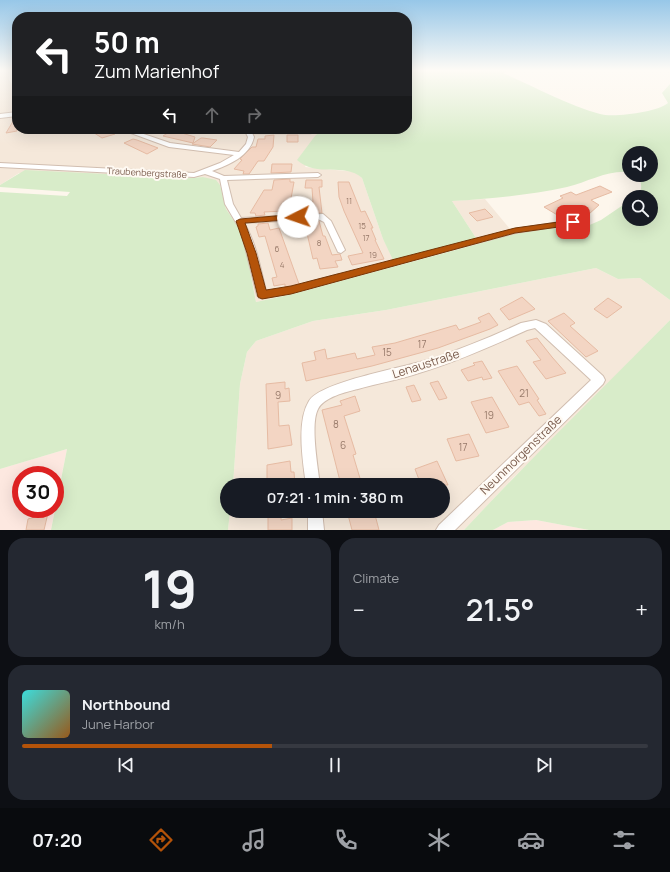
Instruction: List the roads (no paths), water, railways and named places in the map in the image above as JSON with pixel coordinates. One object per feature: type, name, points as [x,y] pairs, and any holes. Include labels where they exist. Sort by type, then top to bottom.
[{"type":"street","points":[[0,116],[12,115]]},
{"type":"street","points":[[137,134],[169,145],[240,154],[249,142],[249,134]]},
{"type":"street","name":"Traubenbergstraße","points":[[0,165],[184,176],[207,172],[226,164],[240,154]]},
{"type":"street","points":[[207,172],[223,178],[318,175]]},
{"type":"street","points":[[223,178],[229,204],[240,221],[253,256],[262,295]]},
{"type":"street","points":[[240,221],[320,216],[327,221],[341,250]]},
{"type":"street","name":"Lenaustraße","points":[[312,478],[308,440],[311,414],[314,404],[327,394],[358,384],[418,369],[486,344],[525,326],[536,324],[542,327],[599,380]]},
{"type":"street","name":"Neunmorgenstraße","points":[[444,530],[599,380]]},
{"type":"street","points":[[315,518],[316,530]]},
{"type":"lane","points":[[262,295],[291,290],[515,231],[573,222],[576,211]]}]
